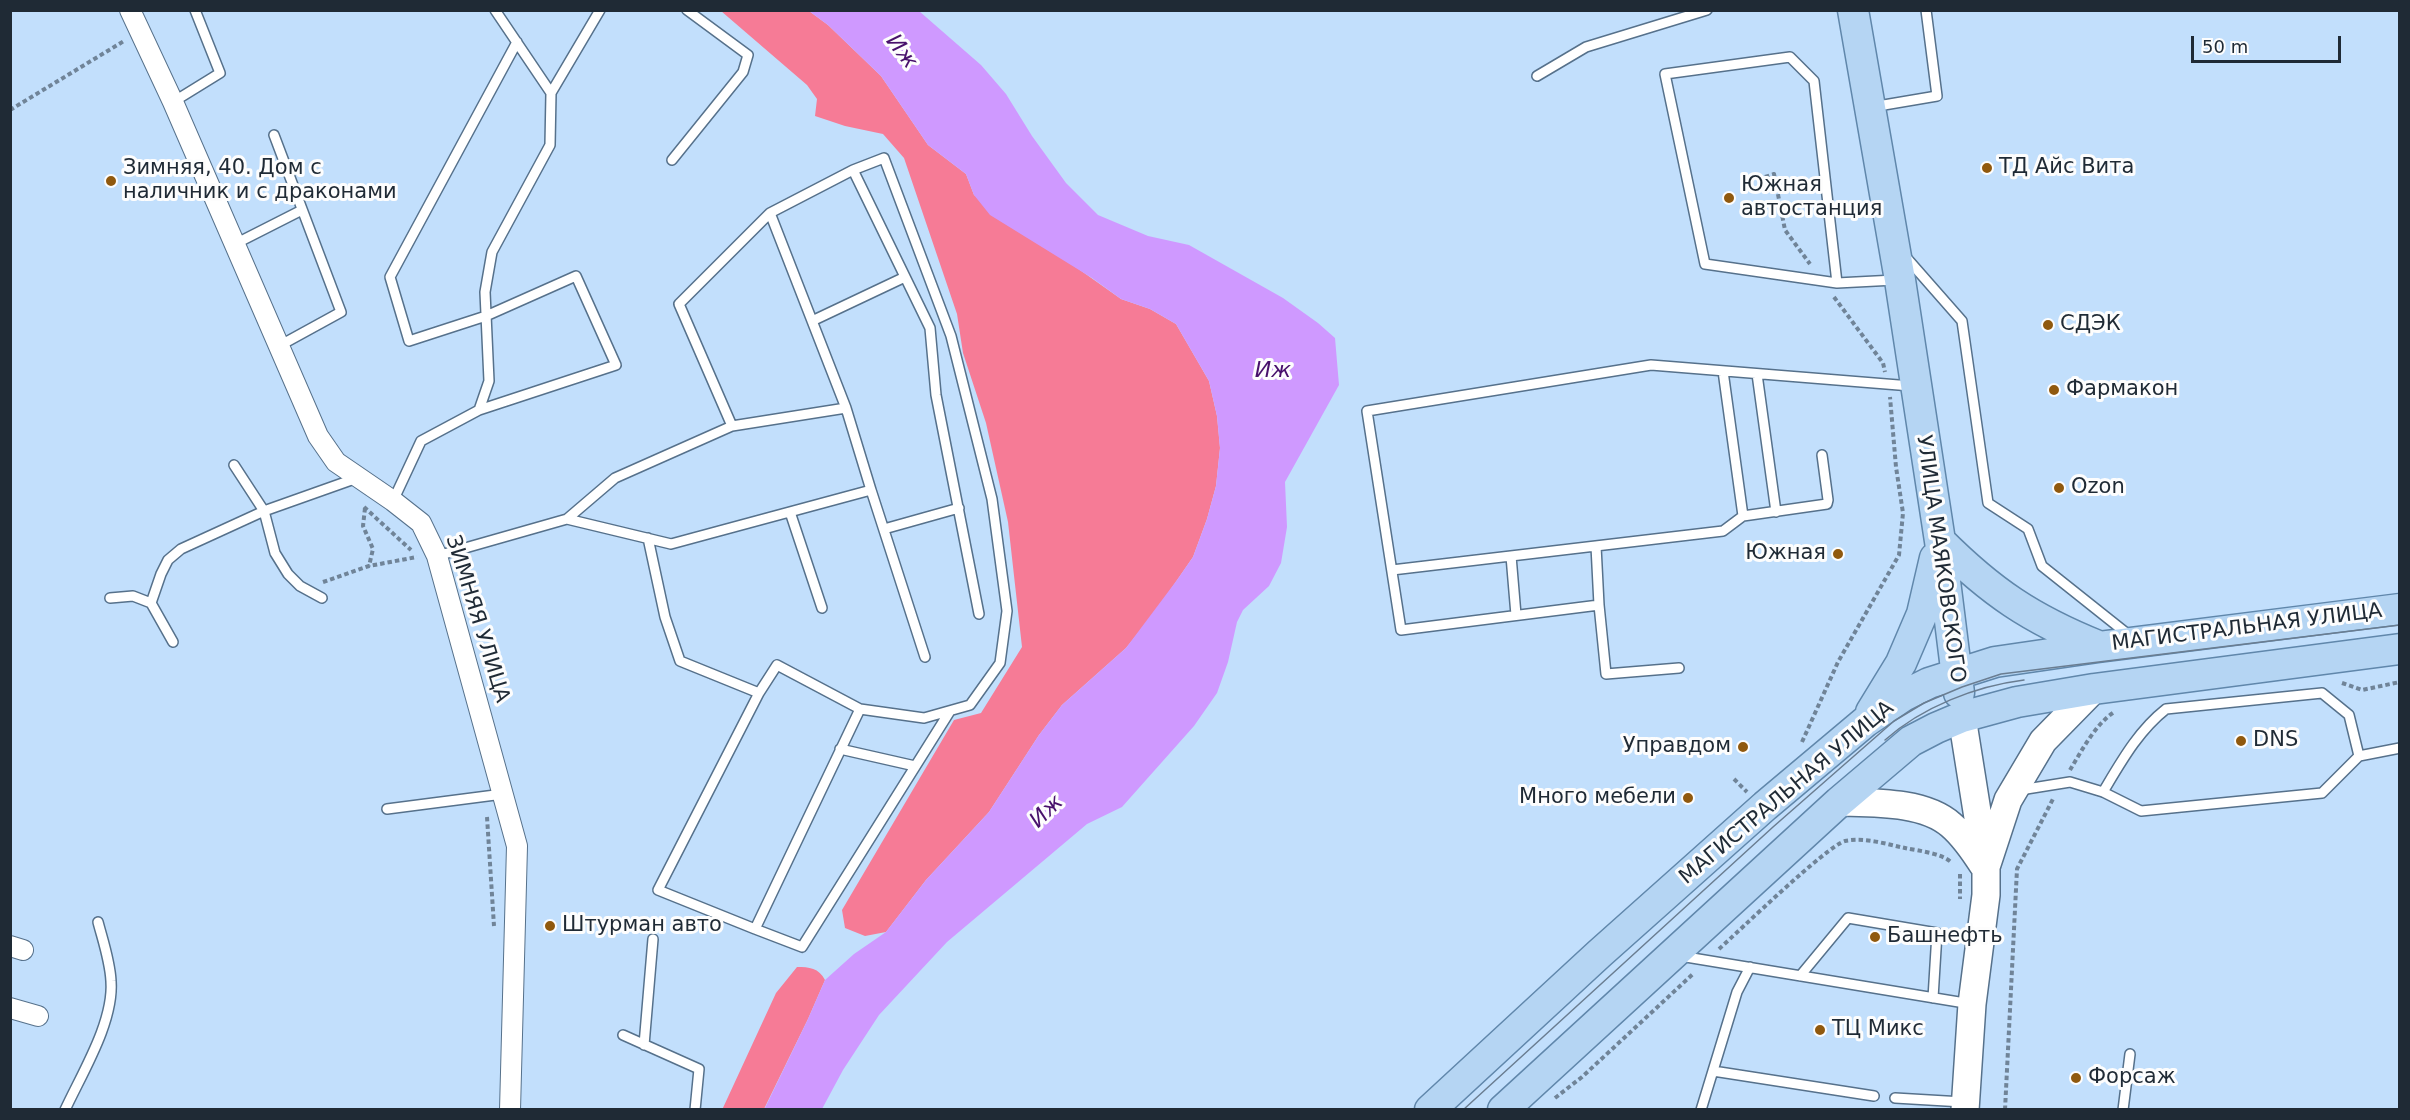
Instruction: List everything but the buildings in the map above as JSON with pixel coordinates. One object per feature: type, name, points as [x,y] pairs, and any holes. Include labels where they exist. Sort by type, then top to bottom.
[{"type":"main road","name":"УЛИЦА МАЯКОВСКОГО","points":[[1853,10],[1900,280],[1902,385],[1940,541],[1962,717],[1986,868],[1986,895],[1972,1005],[1965,1106]]},
{"type":"main road","points":[[1940,541],[1973,574],[2011,603],[2058,630],[2098,646]]},
{"type":"main road","points":[[1865,722],[1901,663],[1918,624],[1940,541]]},
{"type":"main road","name":"МАГИСТРАЛЬНАЯ УЛИЦА","points":[[1430,1110],[1599,954],[1756,814],[1865,722],[1903,696],[1956,673],[1995,662],[2098,646],[2400,609]]},
{"type":"main road","name":"МАГИСТРАЛЬНАЯ УЛИЦА","points":[[1503,1110],[1839,802],[1911,741],[1936,728],[1962,717],[2017,702],[2094,689],[2400,649]]},
{"type":"main road","points":[[1986,868],[2008,800],[2043,741],[2094,689]]},
{"type":"main road","points":[[1839,802],[1892,804],[1924,811],[1950,823],[1966,840],[1986,868]]},
{"type":"street","name":"ЗИМНЯЯ УЛИЦА","points":[[130,10],[173,102],[318,436],[348,481],[393,501],[421,524],[426,560],[494,795],[517,846],[510,1110]]},
{"type":"street","points":[[10,1008],[38,1016]]},
{"type":"lane","points":[[173,102],[220,73],[195,10]]},
{"type":"lane","points":[[495,10],[551,93]]},
{"type":"lane","points":[[479,410],[489,381],[485,292],[492,252],[550,145],[551,93],[600,10]]},
{"type":"lane","points":[[672,160],[743,72],[748,55],[687,10]]},
{"type":"lane","points":[[1537,76],[1586,47],[1707,10]]},
{"type":"lane","points":[[1870,107],[1937,96],[1926,10]]},
{"type":"lane","points":[[393,501],[421,441],[479,410],[616,365],[576,276],[486,316],[409,341],[390,276],[517,42]]},
{"type":"lane","points":[[1837,283],[1814,81],[1790,57],[1665,74],[1705,264],[1837,283],[1900,280]]},
{"type":"lane","points":[[274,135],[341,312],[279,346]]},
{"type":"lane","points":[[732,426],[679,304],[770,213],[853,170],[884,158],[951,336],[992,499],[1007,611],[1000,663],[970,705],[924,718],[860,709],[777,665],[759,693],[658,890],[802,947],[950,711]]},
{"type":"lane","points":[[853,170],[930,328],[936,395],[979,614]]},
{"type":"lane","points":[[235,244],[302,210]]},
{"type":"lane","points":[[770,213],[846,408],[926,657]]},
{"type":"lane","points":[[1894,242],[1962,321],[1988,504],[2028,529],[2042,566],[2137,642]]},
{"type":"lane","points":[[812,321],[905,277]]},
{"type":"lane","points":[[1599,605],[1401,630],[1367,411],[1651,365],[1902,385]]},
{"type":"lane","points":[[1723,371],[1743,516]]},
{"type":"lane","points":[[1757,374],[1776,512]]},
{"type":"lane","points":[[426,560],[567,519],[615,477],[732,426],[846,408]]},
{"type":"lane","points":[[1392,570],[1717,532],[1743,516],[1827,504],[1822,455]]},
{"type":"lane","points":[[234,465],[264,511],[275,553],[288,574],[306,589],[322,598]]},
{"type":"lane","points":[[151,603],[168,560],[181,549],[264,511],[348,481]]},
{"type":"lane","points":[[567,519],[671,544],[871,490]]},
{"type":"lane","points":[[884,529],[958,508]]},
{"type":"lane","points":[[790,512],[822,608]]},
{"type":"lane","points":[[648,538],[665,617],[680,661],[759,693]]},
{"type":"lane","points":[[1596,546],[1606,674],[1678,668]]},
{"type":"lane","points":[[1511,556],[1516,615]]},
{"type":"lane","points":[[110,598],[133,596],[151,603],[173,642]]},
{"type":"lane","points":[[2103,792],[2127,751],[2151,721],[2166,709],[2322,693],[2349,715],[2359,756]]},
{"type":"lane","points":[[755,929],[860,709]]},
{"type":"lane","points":[[2013,791],[2070,782],[2103,792],[2141,811],[2322,793],[2359,756],[2400,748]]},
{"type":"lane","points":[[840,750],[915,766]]},
{"type":"lane","points":[[387,809],[494,795]]},
{"type":"lane","points":[[1800,976],[1848,918],[1937,933],[1933,998]]},
{"type":"lane","points":[[65,1110],[100,1034],[110,1003],[111,980],[99,922]]},
{"type":"lane","points":[[644,1045],[654,939]]},
{"type":"lane","points":[[1671,954],[1972,1005]]},
{"type":"lane","points":[[1701,1110],[1737,992],[1750,967]]},
{"type":"lane","points":[[623,1035],[699,1069],[695,1110]]},
{"type":"lane","points":[[2123,1110],[2130,1054]]},
{"type":"lane","points":[[1713,1071],[1874,1096]]},
{"type":"lane","points":[[1894,1098],[1933,1105],[1965,1106]]},
{"type":"path","points":[[10,110],[140,32]]},
{"type":"path","points":[[1766,177],[1774,174],[1785,230],[1813,268]]},
{"type":"path","points":[[1800,747],[1838,662],[1899,555],[1903,513],[1896,467],[1893,417],[1902,385],[1834,297]]},
{"type":"path","points":[[348,481],[365,508],[426,560]]},
{"type":"path","points":[[365,508],[363,526],[373,549],[369,566]]},
{"type":"path","points":[[306,589],[369,566],[426,560]]},
{"type":"path","points":[[1734,779],[1750,795]]},
{"type":"path","points":[[494,795],[494,935]]},
{"type":"path","points":[[1549,1103],[1582,1077],[1820,859]]},
{"type":"shaded area","points":[[721,11],[809,11],[828,25],[881,76],[928,145],[966,174],[974,195],[1121,299],[1150,309],[1176,324],[1209,381],[1217,416],[1220,448],[1216,486],[1193,557],[1155,612],[1126,648],[1062,705],[1039,735],[989,812],[926,880],[886,932],[865,936],[845,928],[842,910],[954,720],[981,713],[1022,647],[1008,522],[986,423],[963,353],[957,314],[904,158],[883,134],[845,126],[815,116],[817,99],[807,85]]},
{"type":"shaded area","points":[[797,967],[813,969],[825,980],[764,1109],[722,1110],[776,993]]},
{"type":"water","name":"Иж","points":[[809,11],[919,11],[981,65],[1006,94],[1032,136],[1066,183],[1098,215],[1148,236],[1189,245],[1283,298],[1335,338],[1339,385],[1285,482],[1287,527],[1281,563],[1269,586],[1243,610],[1237,622],[1228,662],[1217,693],[1194,726],[1122,807],[1087,824],[947,942],[879,1015],[843,1070],[822,1109],[764,1110],[825,980],[854,954],[886,932],[926,880],[989,812],[1039,735],[1062,705],[1126,648],[1193,557],[1216,486],[1220,448],[1217,416],[1209,381],[1176,324],[1150,309],[1121,299],[1092,278],[990,215],[974,195],[966,174],[928,145],[881,76],[828,25]]},
{"type":"tram line","points":[[1463,1110],[1773,827],[1894,721],[1924,703],[2001,674],[2400,625]]},
{"type":"tram line","points":[[1885,740],[1916,718],[1950,700],[1987,687],[2024,680]]},
{"type":"place","name":"ТД Айс Вита","points":[[1987,168]]},
{"type":"place","name":"Зимняя, 40. Дом с наличник и с драконами","points":[[111,181]]},
{"type":"place","name":"Южная автостанция","points":[[1729,198]]},
{"type":"place","name":"СДЭК","points":[[2048,325]]},
{"type":"place","name":"Фармакон","points":[[2054,390]]},
{"type":"place","name":"Ozon","points":[[2059,488]]},
{"type":"place","name":"Южная","points":[[1838,554]]},
{"type":"place","name":"DNS","points":[[2241,741]]},
{"type":"place","name":"Управдом","points":[[1743,747]]},
{"type":"place","name":"Много мебели","points":[[1688,798]]},
{"type":"place","name":"Штурман авто","points":[[550,926]]},
{"type":"place","name":"Башнефть","points":[[1875,937]]},
{"type":"place","name":"ТЦ Микс","points":[[1820,1030]]},
{"type":"place","name":"Форсаж","points":[[2076,1078]]}]
